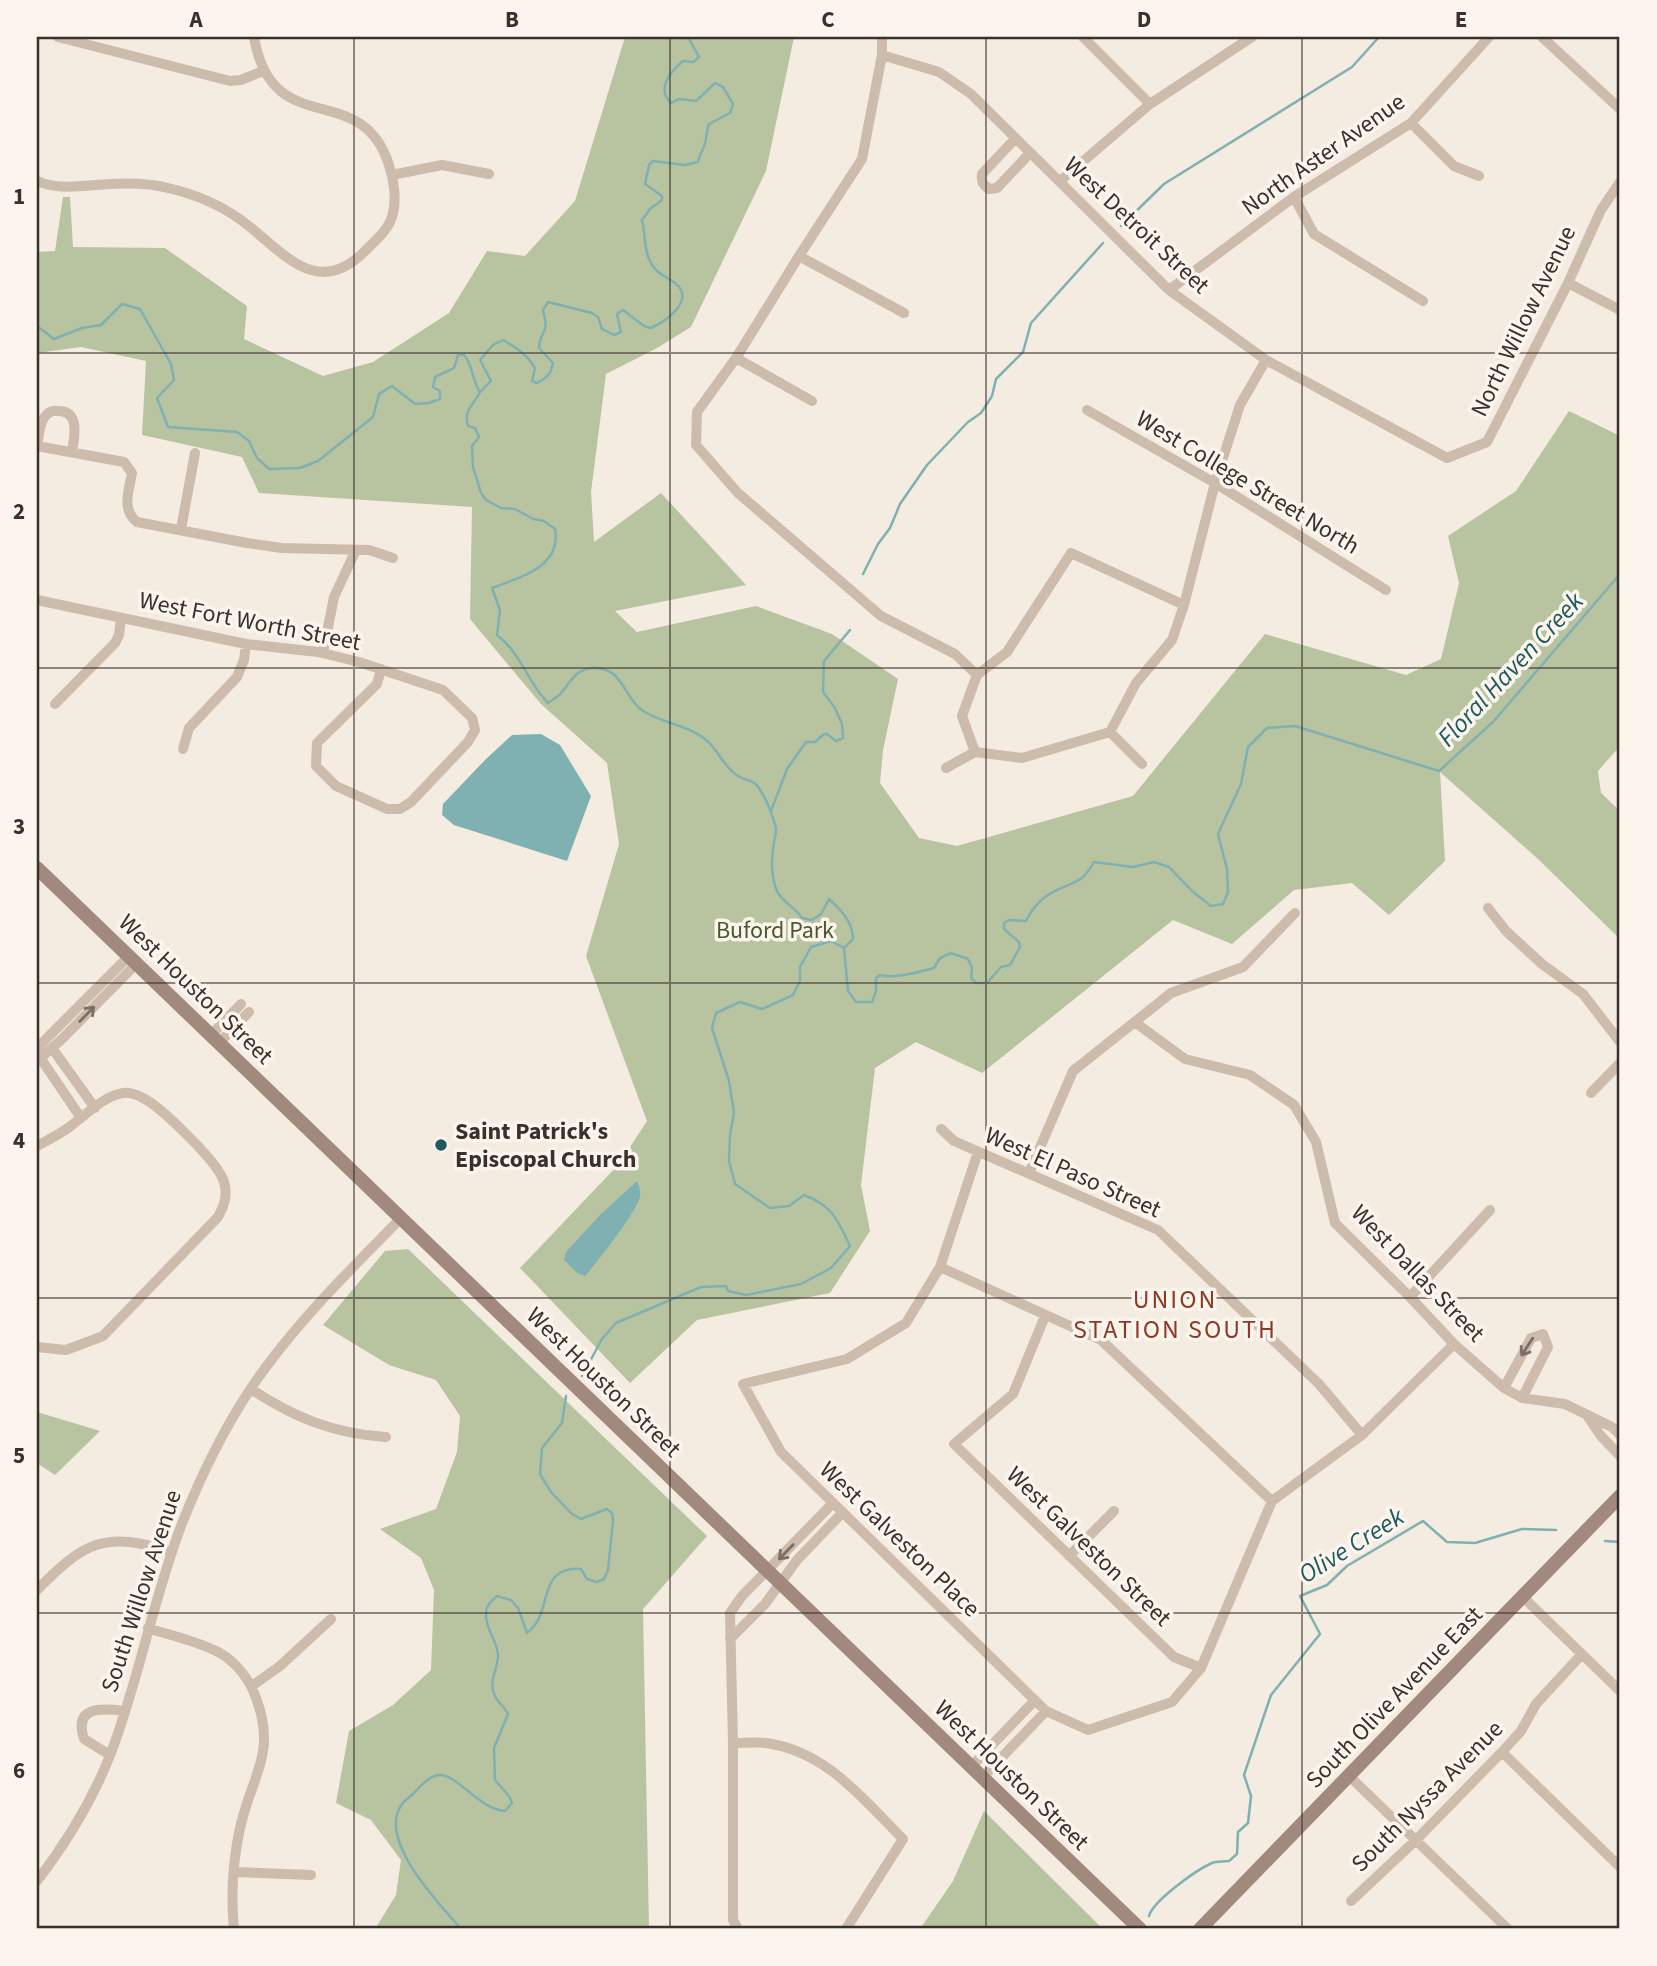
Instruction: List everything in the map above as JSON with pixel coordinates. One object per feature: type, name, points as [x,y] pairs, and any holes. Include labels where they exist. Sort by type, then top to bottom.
[{"type":"main road","name":"West Houston Street","points":[[37,868],[1140,1929]]},
{"type":"main road","name":"South Olive Avenue East","points":[[1199,1929],[1620,1496]]},
{"type":"street","points":[[58,37],[230,81],[241,80],[263,71]]},
{"type":"street","points":[[37,181],[60,187],[145,184],[188,193],[241,220],[285,257],[309,270],[336,270],[348,265],[387,228],[393,214],[392,175],[383,146],[368,127],[344,114],[290,99],[263,71],[254,37]]},
{"type":"street","points":[[882,37],[882,55],[862,159],[737,358],[697,412],[696,445],[738,493],[881,616],[955,654],[977,675]]},
{"type":"street","points":[[1083,37],[1150,104]]},
{"type":"street","points":[[1060,181],[1150,104],[1252,37]]},
{"type":"street","name":"North Aster Avenue","points":[[1169,290],[1294,197],[1411,123],[1489,37]]},
{"type":"street","points":[[1542,37],[1620,109]]},
{"type":"street","name":"West Detroit Street","points":[[882,55],[939,72],[971,94],[1169,290],[1266,360],[1447,458]]},
{"type":"street","points":[[1411,123],[1454,166],[1479,176]]},
{"type":"street","points":[[1015,139],[982,174],[984,185],[989,189],[997,188],[1030,153]]},
{"type":"street","points":[[392,175],[442,165],[489,174]]},
{"type":"street","name":"North Willow Avenue","points":[[1447,458],[1487,442],[1568,283],[1601,210],[1620,182]]},
{"type":"street","points":[[1294,197],[1314,234],[1423,301]]},
{"type":"street","points":[[799,256],[904,313]]},
{"type":"street","points":[[1568,283],[1620,310]]},
{"type":"street","points":[[737,358],[813,401]]},
{"type":"street","points":[[946,768],[975,752],[1022,758],[1110,732],[1136,683],[1172,640],[1184,605],[1215,483],[1240,405],[1266,360]]},
{"type":"street","name":"West College Street North","points":[[1087,410],[1215,483],[1386,590]]},
{"type":"street","points":[[72,452],[74,419],[67,413],[50,412],[42,421],[37,446],[124,462],[132,473],[126,508],[137,522],[282,548],[369,550],[393,558]]},
{"type":"street","points":[[181,529],[195,453]]},
{"type":"street","points":[[323,653],[334,597],[356,550]]},
{"type":"street","points":[[975,752],[962,716],[977,675],[1007,652],[1071,553],[1184,605]]},
{"type":"street","name":"West Fort Worth Street","points":[[37,600],[246,643],[323,653],[381,669],[443,690],[472,718],[475,730],[468,742],[440,772],[411,802],[400,809],[387,810],[336,786],[316,766],[317,743],[377,684],[381,669]]},
{"type":"street","points":[[55,704],[115,643],[121,618]]},
{"type":"street","points":[[183,749],[189,728],[237,677],[244,660],[246,643]]},
{"type":"street","points":[[1110,732],[1142,764]]},
{"type":"street","points":[[1488,908],[1506,931],[1542,964],[1584,994],[1620,1042]]},
{"type":"street","points":[[1029,1172],[1073,1071],[1171,993],[1243,967],[1295,913]]},
{"type":"street","points":[[38,1055],[52,1048],[133,959]]},
{"type":"street","points":[[38,1055],[133,959]]},
{"type":"street","points":[[215,1039],[245,1008]]},
{"type":"street","name":"West Dallas Street","points":[[1136,1023],[1185,1059],[1250,1075],[1294,1105],[1317,1142],[1335,1223],[1454,1344],[1504,1388],[1522,1398],[1565,1405],[1612,1427],[1620,1435]]},
{"type":"street","points":[[52,1048],[95,1108]]},
{"type":"street","points":[[38,1055],[81,1118]]},
{"type":"street","points":[[1591,1093],[1620,1062]]},
{"type":"street","points":[[54,1076],[67,1067]]},
{"type":"street","points":[[37,1146],[64,1131],[110,1097],[127,1092],[143,1098],[159,1110],[206,1156],[219,1170],[226,1190],[222,1210],[209,1228],[103,1336],[66,1350],[37,1347]]},
{"type":"street","name":"West El Paso Street","points":[[942,1129],[954,1141],[1157,1230],[1320,1384],[1362,1435]]},
{"type":"street","points":[[978,1152],[940,1268],[1101,1340],[1272,1501]]},
{"type":"street","points":[[1410,1297],[1490,1210]]},
{"type":"street","name":"South Willow Avenue","points":[[37,1881],[76,1824],[110,1755],[172,1552],[204,1472],[266,1367],[321,1300],[401,1218]]},
{"type":"street","name":"West Galveston Place","points":[[940,1268],[906,1323],[847,1359],[743,1384],[781,1452],[1046,1711]]},
{"type":"street","name":"West Galveston Street","points":[[1045,1317],[1013,1394],[954,1444],[1174,1657],[1201,1668]]},
{"type":"street","points":[[1504,1388],[1531,1338],[1543,1335],[1548,1347],[1522,1398]]},
{"type":"street","points":[[982,1778],[1046,1711],[1088,1730],[1172,1702],[1201,1668],[1272,1501],[1362,1435],[1454,1344]]},
{"type":"street","points":[[251,1389],[278,1407],[311,1423],[347,1433],[386,1437]]},
{"type":"street","points":[[1586,1414],[1601,1436],[1620,1456]]},
{"type":"street","points":[[738,1929],[733,1920],[730,1613],[742,1596],[833,1503]]},
{"type":"street","points":[[1069,1556],[1114,1511]]},
{"type":"street","points":[[730,1639],[765,1604],[797,1560],[843,1513]]},
{"type":"street","points":[[37,1590],[68,1559],[99,1544],[125,1541],[172,1552]]},
{"type":"street","points":[[1523,1597],[1620,1691]]},
{"type":"street","points":[[252,1686],[280,1667],[331,1619]]},
{"type":"street","points":[[149,1628],[220,1653],[239,1669],[252,1686],[263,1716],[266,1741],[262,1761],[239,1833],[234,1929]]},
{"type":"street","name":"South Nyssa Avenue","points":[[1351,1901],[1416,1840],[1502,1752],[1521,1731],[1536,1704],[1582,1654]]},
{"type":"street","points":[[971,1767],[1035,1700]]},
{"type":"street","name":"South Willow Avenue","points":[[110,1755],[84,1739],[82,1727],[89,1713],[100,1708],[124,1711]]},
{"type":"street","points":[[733,1743],[767,1743],[811,1756],[841,1776],[903,1839],[846,1929]]},
{"type":"street","points":[[1502,1752],[1620,1867]]},
{"type":"street","points":[[1349,1776],[1505,1928]]},
{"type":"street","points":[[235,1872],[311,1875]]},
{"type":"green space","name":"Buford Park","points":[[625,37],[794,37],[766,171],[691,327],[606,374],[591,492],[594,542],[661,493],[746,585],[615,611],[637,632],[756,606],[832,634],[898,679],[883,750],[880,783],[919,838],[957,846],[1133,796],[1265,634],[1406,675],[1441,659],[1459,583],[1448,536],[1516,491],[1569,411],[1620,436],[1620,746],[1598,771],[1601,793],[1620,811],[1620,939],[1538,859],[1440,772],[1445,861],[1389,915],[1352,883],[1294,890],[1232,944],[1173,920],[982,1073],[916,1042],[875,1068],[861,1185],[870,1231],[830,1293],[697,1320],[630,1383],[520,1268],[619,1164],[647,1121],[586,956],[619,844],[607,763],[541,704],[470,619],[472,507],[259,493],[242,457],[142,435],[146,361],[81,347],[37,353],[37,252],[55,251],[63,197],[70,197],[73,247],[165,248],[247,306],[244,339],[323,376],[373,362],[449,313],[487,251],[525,256],[575,201]]},
{"type":"green space","points":[[408,1249],[707,1536],[643,1609],[649,1929],[372,1929],[377,1926],[396,1895],[401,1860],[371,1820],[336,1803],[349,1731],[393,1705],[431,1670],[434,1590],[421,1558],[380,1529],[436,1509],[457,1452],[460,1416],[436,1380],[389,1365],[323,1325],[385,1251]]},
{"type":"green space","points":[[37,1412],[100,1431],[55,1475],[37,1463]]},
{"type":"green space","points":[[984,1811],[1103,1929],[920,1929],[953,1881]]},
{"type":"water","points":[[541,734],[560,745],[591,796],[567,861],[454,825],[442,815],[443,804],[512,735]]},
{"type":"water","points":[[637,1181],[640,1197],[637,1205],[585,1276],[577,1273],[564,1260],[566,1252],[601,1214]]},
{"type":"waterway","points":[[480,392],[491,381],[480,360],[493,345],[503,340],[532,363],[535,368],[532,381],[537,383],[548,375],[553,363],[539,348],[545,329],[543,310],[548,302],[592,313],[598,317],[602,329],[614,335],[621,332],[617,314],[623,310],[644,326],[651,328],[670,316],[680,304],[681,291],[676,284],[656,270],[647,252],[642,220],[650,209],[662,200],[662,196],[645,184],[649,165],[653,161],[685,165],[698,162],[709,124],[730,113],[733,104],[723,87],[715,83],[696,101],[679,99],[671,103],[667,98],[666,81],[674,70],[683,61],[693,62],[699,57],[688,37]]},
{"type":"waterway","points":[[1121,226],[1164,184],[1352,67],[1379,37]]},
{"type":"waterway","points":[[863,574],[878,544],[890,528],[900,504],[927,465],[968,422],[981,413],[992,396],[996,379],[1023,352],[1031,323],[1103,243]]},
{"type":"waterway","points":[[37,326],[54,339],[82,328],[101,325],[122,304],[140,309],[171,364],[174,380],[157,398],[168,427],[237,432],[249,441],[257,458],[269,469],[300,468],[318,461],[373,417],[379,394],[392,386],[415,404],[440,399],[440,391],[433,387],[435,377],[454,368],[458,355],[464,355],[480,392],[468,412],[467,420],[468,426],[475,428],[479,437],[472,446],[473,467],[481,493],[486,500],[501,508],[515,509],[533,519],[544,521],[555,529],[552,553],[545,562],[526,575],[492,588],[500,610],[497,635],[512,650],[548,703],[582,671],[603,669],[617,678],[643,711],[706,740],[733,773],[757,785],[766,801],[776,828],[772,867],[779,895],[802,918],[812,920],[821,914],[829,899],[849,922],[853,939],[844,948],[831,941],[811,947],[800,967],[800,981],[793,995],[762,1009],[740,1002],[716,1013],[712,1028],[729,1081],[734,1113],[729,1161],[735,1184],[770,1208],[789,1206],[804,1195],[814,1199],[833,1214],[850,1246],[831,1268],[801,1284],[746,1295],[728,1291],[726,1286],[701,1287],[616,1323],[602,1339],[582,1376]]},
{"type":"waterway","name":"Floral Haven Creek","points":[[844,948],[848,991],[856,1002],[872,1002],[876,991],[876,978],[880,975],[899,976],[934,968],[940,958],[951,953],[968,959],[972,968],[971,978],[976,983],[987,983],[1001,967],[1010,965],[1020,947],[1019,942],[1004,929],[1004,923],[1009,920],[1026,921],[1041,901],[1053,892],[1081,879],[1094,862],[1133,867],[1154,862],[1169,867],[1211,906],[1223,904],[1228,892],[1227,869],[1218,834],[1241,784],[1248,747],[1267,728],[1295,726],[1439,771],[1493,722],[1620,574]]},
{"type":"waterway","points":[[771,811],[787,769],[806,742],[815,742],[824,734],[836,741],[843,738],[842,724],[835,708],[823,692],[824,661],[850,630]]},
{"type":"waterway","points":[[461,1929],[414,1871],[397,1835],[396,1819],[402,1804],[425,1782],[440,1775],[454,1780],[495,1809],[505,1811],[512,1803],[495,1780],[494,1748],[508,1714],[493,1691],[498,1652],[486,1620],[487,1608],[497,1596],[511,1600],[518,1608],[527,1633],[541,1614],[551,1582],[557,1575],[567,1570],[581,1569],[587,1579],[597,1582],[604,1579],[608,1570],[612,1513],[607,1509],[581,1519],[572,1514],[551,1492],[540,1474],[542,1448],[562,1423],[566,1396]]},
{"type":"waterway","name":"Olive Creek","points":[[1149,1916],[1158,1902],[1186,1879],[1212,1863],[1229,1861],[1237,1854],[1238,1832],[1248,1823],[1251,1796],[1244,1775],[1271,1695],[1320,1634],[1300,1596],[1327,1585],[1347,1566],[1423,1521],[1447,1542],[1475,1543],[1522,1529],[1556,1530]]},
{"type":"waterway","name":"Olive Creek","points":[[1605,1541],[1620,1542]]},
{"type":"place","name":"Saint Patrick's Episcopal Church","points":[[441,1145]]},
{"type":"district","name":"UNION STATION SOUTH","points":[[1175,1314]]}]
